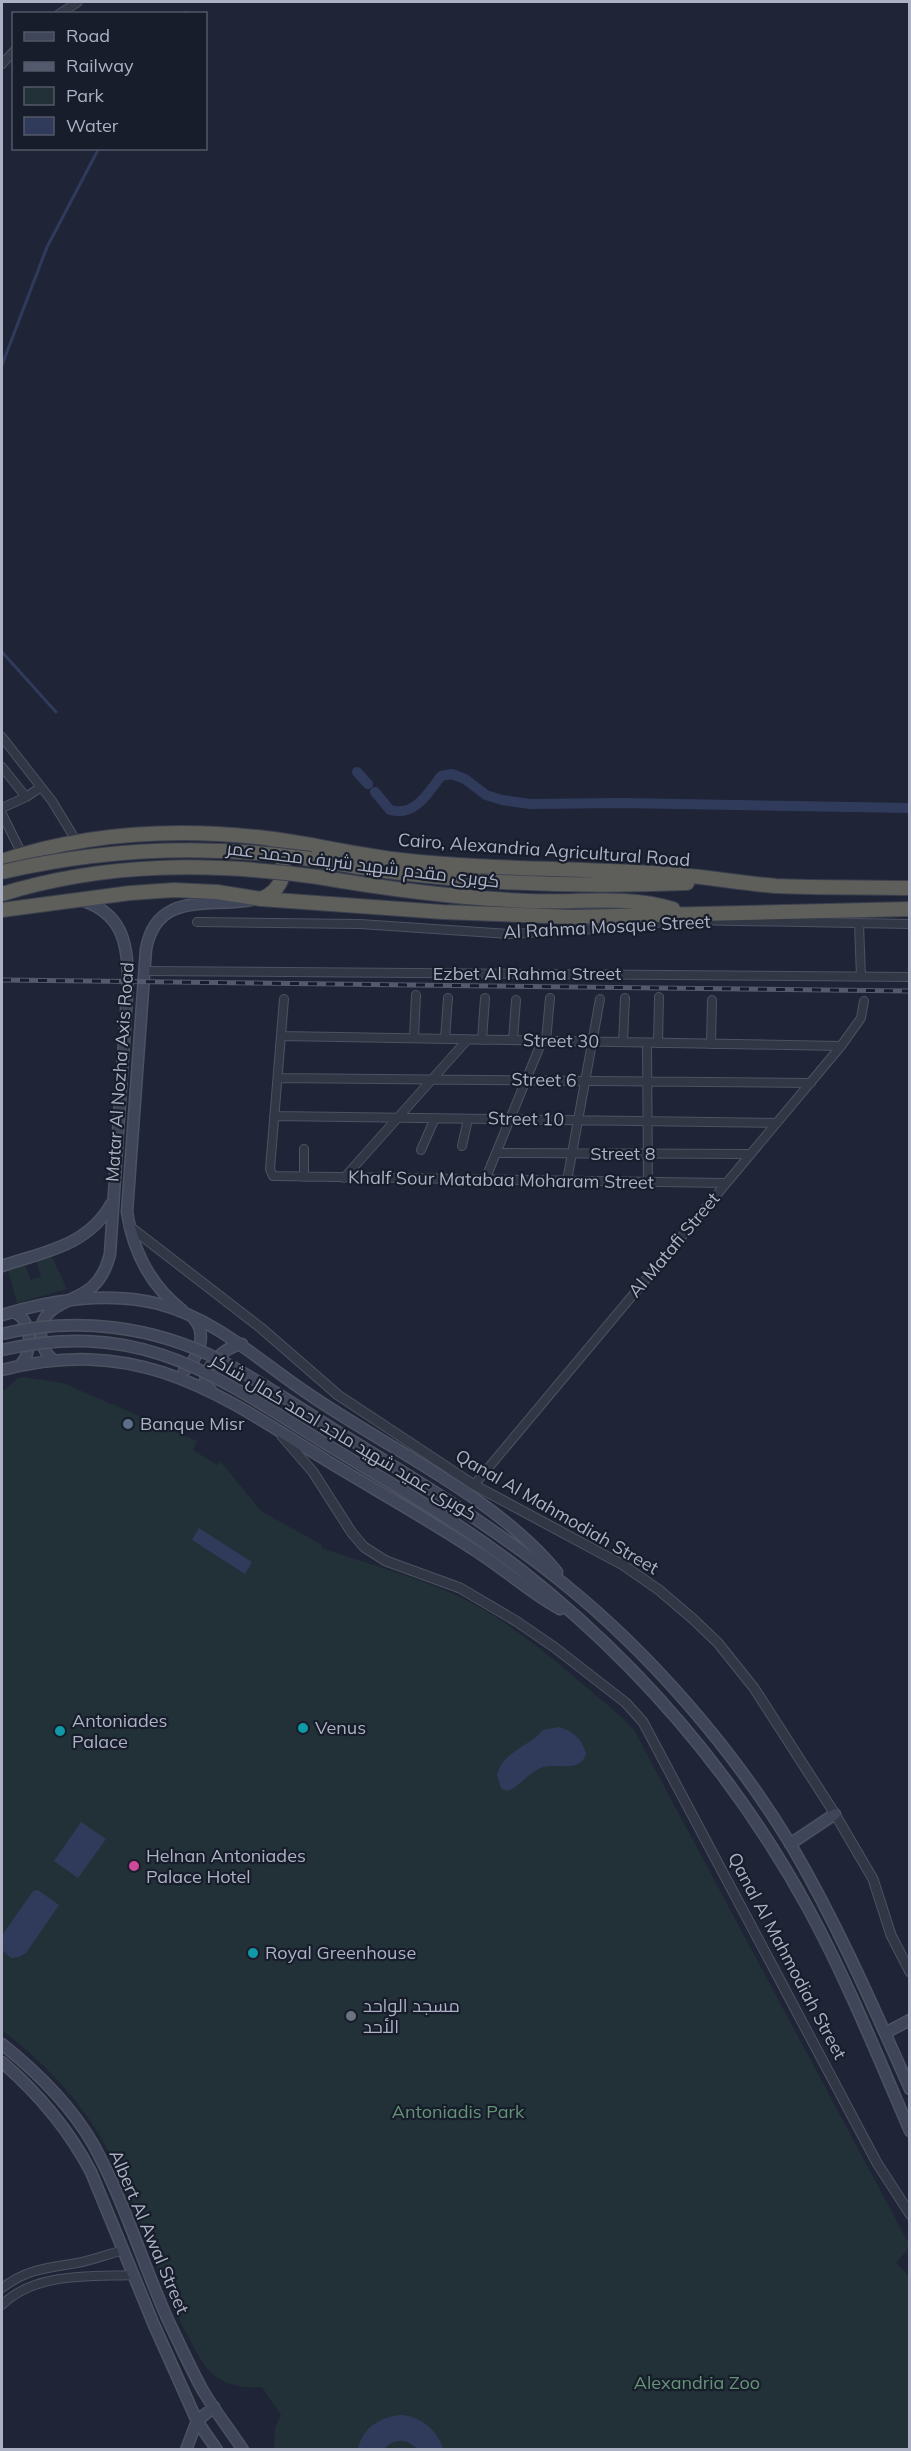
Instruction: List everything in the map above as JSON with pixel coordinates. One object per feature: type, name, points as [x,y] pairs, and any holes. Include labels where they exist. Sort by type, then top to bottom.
[{"type":"highway","name":"Cairo, Alexandria Agricultural Road","points":[[2,864],[22,854],[77,842],[170,833],[265,838],[400,860],[476,866],[669,874],[778,886],[909,888]]},
{"type":"highway","points":[[261,899],[277,888],[284,870],[280,851],[265,838]]},
{"type":"highway","name":"كوبرى مقدم شهيد شريف محمد عمر","points":[[2,864],[156,850],[230,850],[404,875],[466,880],[618,886],[728,881]]},
{"type":"highway","name":"كوبرى مقدم شهيد شريف محمد عمر","points":[[2,896],[79,876],[171,866],[259,869],[391,889],[465,897],[541,902],[642,902],[686,913]]},
{"type":"highway","points":[[2,896],[7,909],[78,899],[174,890],[218,892],[261,899],[443,912],[572,917],[909,909]]},
{"type":"main road","name":"Matar Al Nozha Axis Road","points":[[61,1303],[86,1291],[104,1271],[111,1245],[128,981],[127,950],[121,932],[110,916],[96,905],[78,899]]},
{"type":"main road","name":"Matar Al Nozha Axis Road","points":[[190,1316],[162,1291],[151,1277],[137,1252],[129,1226],[126,1198],[146,949],[154,924],[168,911],[193,904],[233,903],[261,899]]},
{"type":"main road","points":[[2,1266],[76,1241],[101,1220],[113,1201]]},
{"type":"main road","points":[[7,1314],[96,1298],[128,1298],[158,1304],[190,1316],[242,1344],[309,1395],[460,1490],[501,1519],[538,1550],[566,1584],[641,1656],[695,1715],[745,1778],[790,1844],[832,1918],[909,2089]]},
{"type":"main road","points":[[53,1360],[41,1343],[40,1329],[46,1316],[61,1303]]},
{"type":"main road","points":[[2,1377],[21,1365],[29,1348],[27,1326],[22,1316],[7,1314]]},
{"type":"main road","points":[[176,1375],[188,1368],[202,1340],[200,1326],[190,1316]]},
{"type":"main road","name":"كوبرى عميد شهيد ماجد احمد كمال شاكر","points":[[2,1334],[32,1328],[72,1325],[113,1327],[153,1335],[197,1349],[220,1360],[464,1510],[566,1584]]},
{"type":"main road","name":"كوبرى عميد شهيد ماجد احمد كمال شاكر","points":[[2,1350],[46,1342],[82,1341],[123,1345],[162,1354],[220,1379],[494,1550],[573,1615]]},
{"type":"main road","points":[[212,1392],[205,1383],[207,1374],[224,1351],[242,1344]]},
{"type":"main road","points":[[2,1370],[53,1360],[110,1360],[176,1375],[212,1392],[277,1430],[474,1550],[546,1601],[573,1615],[619,1657],[670,1710],[705,1753],[760,1829],[823,1937],[909,2131]]},
{"type":"main road","points":[[790,1844],[835,1814]]},
{"type":"main road","points":[[885,2032],[909,2020]]},
{"type":"main road","name":"Albert Al Awal Street","points":[[2,2044],[66,2104],[92,2142],[117,2194],[168,2318],[203,2391],[243,2450]]},
{"type":"main road","name":"Albert Al Awal Street","points":[[2,2062],[35,2092],[68,2131],[91,2172],[197,2421],[217,2450]]},
{"type":"main road","points":[[186,2450],[197,2421],[214,2407]]},
{"type":"street","points":[[62,12],[78,2]]},
{"type":"street","points":[[2,737],[41,787],[77,842]]},
{"type":"street","points":[[2,766],[26,797]]},
{"type":"street","points":[[2,807],[26,797],[41,787]]},
{"type":"street","points":[[2,814],[22,854]]},
{"type":"street","name":"Al Rahma Mosque Street","points":[[197,922],[360,924],[509,934],[598,930],[685,920],[909,924]]},
{"type":"street","points":[[859,924],[861,977]]},
{"type":"street","name":"Ezbet Al Rahma Street","points":[[145,971],[909,977]]},
{"type":"street","points":[[414,1038],[416,995]]},
{"type":"street","points":[[658,1043],[659,997]]},
{"type":"street","points":[[445,1039],[448,998]]},
{"type":"street","points":[[482,1040],[485,998]]},
{"type":"street","points":[[485,1180],[544,1041],[550,998]]},
{"type":"street","points":[[624,1042],[626,998]]},
{"type":"street","points":[[274,1116],[284,999]]},
{"type":"street","points":[[567,1181],[600,999]]},
{"type":"street","points":[[513,1040],[516,1000]]},
{"type":"street","points":[[711,1044],[712,1000]]},
{"type":"street","name":"Al Matafi Street","points":[[474,1485],[841,1046],[861,1018],[864,1001]]},
{"type":"street","name":"Street 30","points":[[281,1036],[841,1046]]},
{"type":"street","points":[[344,1178],[468,1039]]},
{"type":"street","points":[[647,1043],[648,1182]]},
{"type":"street","name":"Street 6","points":[[278,1078],[811,1083]]},
{"type":"street","name":"Street 10","points":[[274,1116],[777,1123]]},
{"type":"street","name":"Khalf Sour Matabaa Moharam Street","points":[[274,1116],[270,1171],[276,1177],[726,1183]]},
{"type":"street","points":[[421,1150],[435,1118]]},
{"type":"street","points":[[462,1146],[468,1119]]},
{"type":"street","points":[[304,1149],[304,1178]]},
{"type":"street","name":"Street 8","points":[[496,1154],[750,1154]]},
{"type":"street","name":"Qanal Al Mahmodiah Street","points":[[129,1226],[261,1328],[325,1386],[474,1485],[623,1565],[659,1590],[693,1619],[718,1643],[754,1688],[835,1814],[873,1879],[891,1935],[909,1972]]},
{"type":"street","name":"Qanal Al Mahmodiah Street","points":[[277,1430],[313,1472],[364,1547],[386,1561],[459,1588],[516,1621],[554,1647],[626,1703],[644,1722],[872,2153],[909,2214]]},
{"type":"street","points":[[2,2288],[18,2276],[36,2269],[80,2262],[124,2250]]},
{"type":"street","points":[[2,2305],[25,2287],[41,2282],[134,2275]]},
{"type":"green space","points":[[52,1257],[67,1289],[17,1303],[8,1270],[25,1265],[31,1280],[41,1276],[36,1261]]},
{"type":"green space","name":"Antoniadis Park","points":[[18,1378],[63,1383],[197,1441],[193,1450],[217,1465],[221,1462],[261,1511],[322,1545],[321,1548],[423,1582],[479,1607],[522,1635],[622,1717],[634,1730],[909,2244],[896,2263],[909,2276],[909,2449],[274,2449],[275,2427],[281,2415],[262,2387],[234,2385],[213,2375],[206,2367],[179,2318],[129,2193],[95,2128],[60,2082],[2,2030],[2,1392]]},
{"type":"water","points":[[199,1528],[252,1562],[245,1574],[192,1540]]},
{"type":"water","points":[[558,1727],[573,1733],[580,1740],[586,1754],[583,1760],[574,1765],[543,1767],[512,1789],[507,1791],[501,1788],[497,1775],[505,1760],[543,1730]]},
{"type":"water","points":[[81,1822],[106,1839],[78,1878],[54,1861]]},
{"type":"water","points":[[38,1890],[59,1905],[26,1953],[11,1958],[2,1950],[3,1934],[33,1891]]},
{"type":"water","points":[[403,2415],[429,2426],[443,2449],[417,2449],[405,2441],[396,2441],[384,2449],[358,2449],[360,2441],[374,2424],[380,2420]]},
{"type":"waterway","points":[[2,365],[47,247],[98,150]]},
{"type":"waterway","points":[[2,652],[56,712]]},
{"type":"waterway","points":[[357,772],[368,784]]},
{"type":"waterway","points":[[375,792],[390,810],[407,810],[420,802],[441,776],[452,774],[465,779],[486,795],[530,804],[621,803],[910,808]]},
{"type":"railway","points":[[2,980],[910,991]]},
{"type":"place","name":"Banque Misr","points":[[128,1424]]},
{"type":"place","name":"Venus","points":[[303,1728]]},
{"type":"place","name":"Antoniades Palace","points":[[60,1731]]},
{"type":"place","name":"Helnan Antoniades Palace Hotel","points":[[134,1866]]},
{"type":"place","name":"Royal Greenhouse","points":[[253,1953]]},
{"type":"place","name":"مسجد الواحد الأحد","points":[[351,2016]]},
{"type":"park label","name":"Alexandria Zoo","points":[[697,2383]]}]
